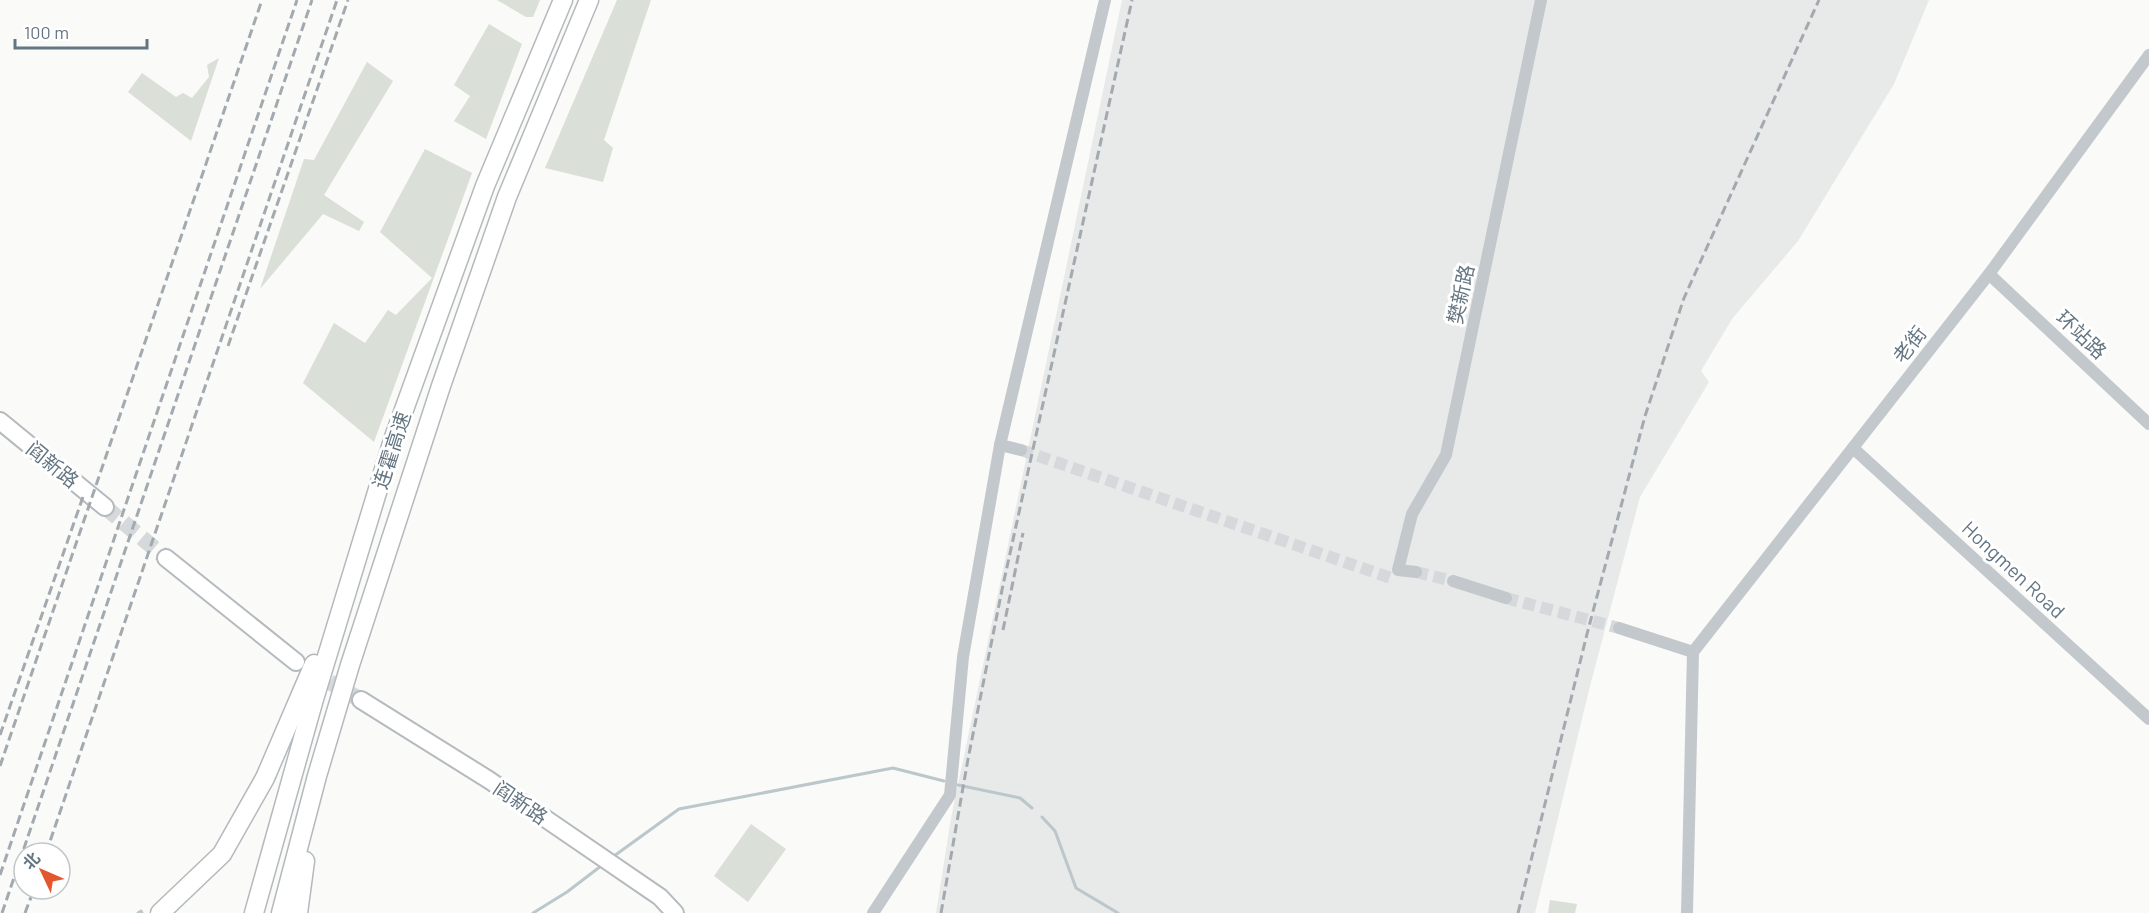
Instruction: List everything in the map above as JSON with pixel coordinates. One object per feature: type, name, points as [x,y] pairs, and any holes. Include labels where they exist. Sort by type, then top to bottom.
[{"type":"highway","name":"连霍高速","points":[[254,913],[314,699],[393,440],[485,186],[563,0]]},
{"type":"highway","name":"连霍高速","points":[[281,913],[317,776],[378,577],[445,375],[503,208],[589,0]]},
{"type":"highway","points":[[160,913],[222,854],[265,778],[350,579]]},
{"type":"highway","points":[[298,913],[317,776]]},
{"type":"main road","name":"阎新路","points":[[0,421],[105,507]]},
{"type":"main road","points":[[166,558],[296,662]]},
{"type":"main road","name":"阎新路","points":[[361,700],[489,780],[660,897],[675,913]]},
{"type":"street","points":[[873,913],[950,795],[963,657],[1000,445],[1105,0]]},
{"type":"street","name":"樊新路","points":[[1416,572],[1394,574],[1412,514],[1446,455],[1541,0]]},
{"type":"street","name":"老街","points":[[1693,652],[1989,274],[2149,55]]},
{"type":"street","name":"环站路","points":[[1989,274],[2149,424]]},
{"type":"street","points":[[1000,445],[1021,450]]},
{"type":"street","name":"Hongmen Road","points":[[1853,448],[2149,719]]},
{"type":"street","points":[[1453,581],[1506,598]]},
{"type":"street","points":[[1619,628],[1693,652],[1687,913]]},
{"type":"shaded area","points":[[497,0],[540,0],[533,17],[526,17]]},
{"type":"shaded area","points":[[617,0],[651,0],[604,140],[613,148],[603,182],[545,168]]},
{"type":"shaded area","points":[[1122,0],[1929,0],[1894,84],[1798,241],[1732,319],[1701,371],[1709,382],[1640,497],[1589,690],[1535,913],[936,913],[951,818]]},
{"type":"shaded area","points":[[489,24],[522,44],[486,139],[454,121],[470,96],[454,85]]},
{"type":"shaded area","points":[[219,58],[191,141],[128,92],[142,73],[176,97],[183,93],[192,98],[209,77],[207,65]]},
{"type":"shaded area","points":[[367,62],[393,81],[324,195],[364,222],[359,231],[323,214],[260,289],[304,159],[314,160]]},
{"type":"shaded area","points":[[425,149],[472,173],[374,442],[303,383],[334,323],[365,343],[388,310],[396,315],[432,278],[380,232]]},
{"type":"shaded area","points":[[751,824],[786,849],[748,902],[714,876]]},
{"type":"shaded area","points":[[1550,900],[1577,904],[1575,913],[1548,913]]},
{"type":"waterway","points":[[614,856],[679,809],[893,768],[944,781]]},
{"type":"waterway","points":[[958,785],[1020,798],[1032,808]]},
{"type":"waterway","points":[[1042,817],[1055,831],[1076,888],[1118,913]]},
{"type":"waterway","points":[[533,913],[567,892],[601,866]]},
{"type":"waterway","points":[[138,913],[141,911],[142,913]]},
{"type":"tunnel","points":[[1021,450],[1391,578]]},
{"type":"tunnel","points":[[105,507],[166,558]]},
{"type":"tunnel","points":[[1416,572],[1453,581]]},
{"type":"tunnel","points":[[1506,598],[1619,628]]},
{"type":"tunnel","points":[[309,670],[361,700]]},
{"type":"railway","points":[[0,766],[262,0]]},
{"type":"railway","points":[[0,875],[297,0]]},
{"type":"railway","points":[[2,913],[312,0]]},
{"type":"railway","points":[[50,841],[337,0]]},
{"type":"railway","points":[[228,346],[348,0]]},
{"type":"railway","points":[[941,913],[968,759],[1003,585],[1132,0]]},
{"type":"railway","points":[[1518,913],[1587,634],[1645,416],[1684,298],[1819,0]]},
{"type":"railway","points":[[0,735],[84,494]]},
{"type":"railway","points":[[1003,630],[1023,533]]},
{"type":"railway","points":[[25,913],[30,901]]}]
